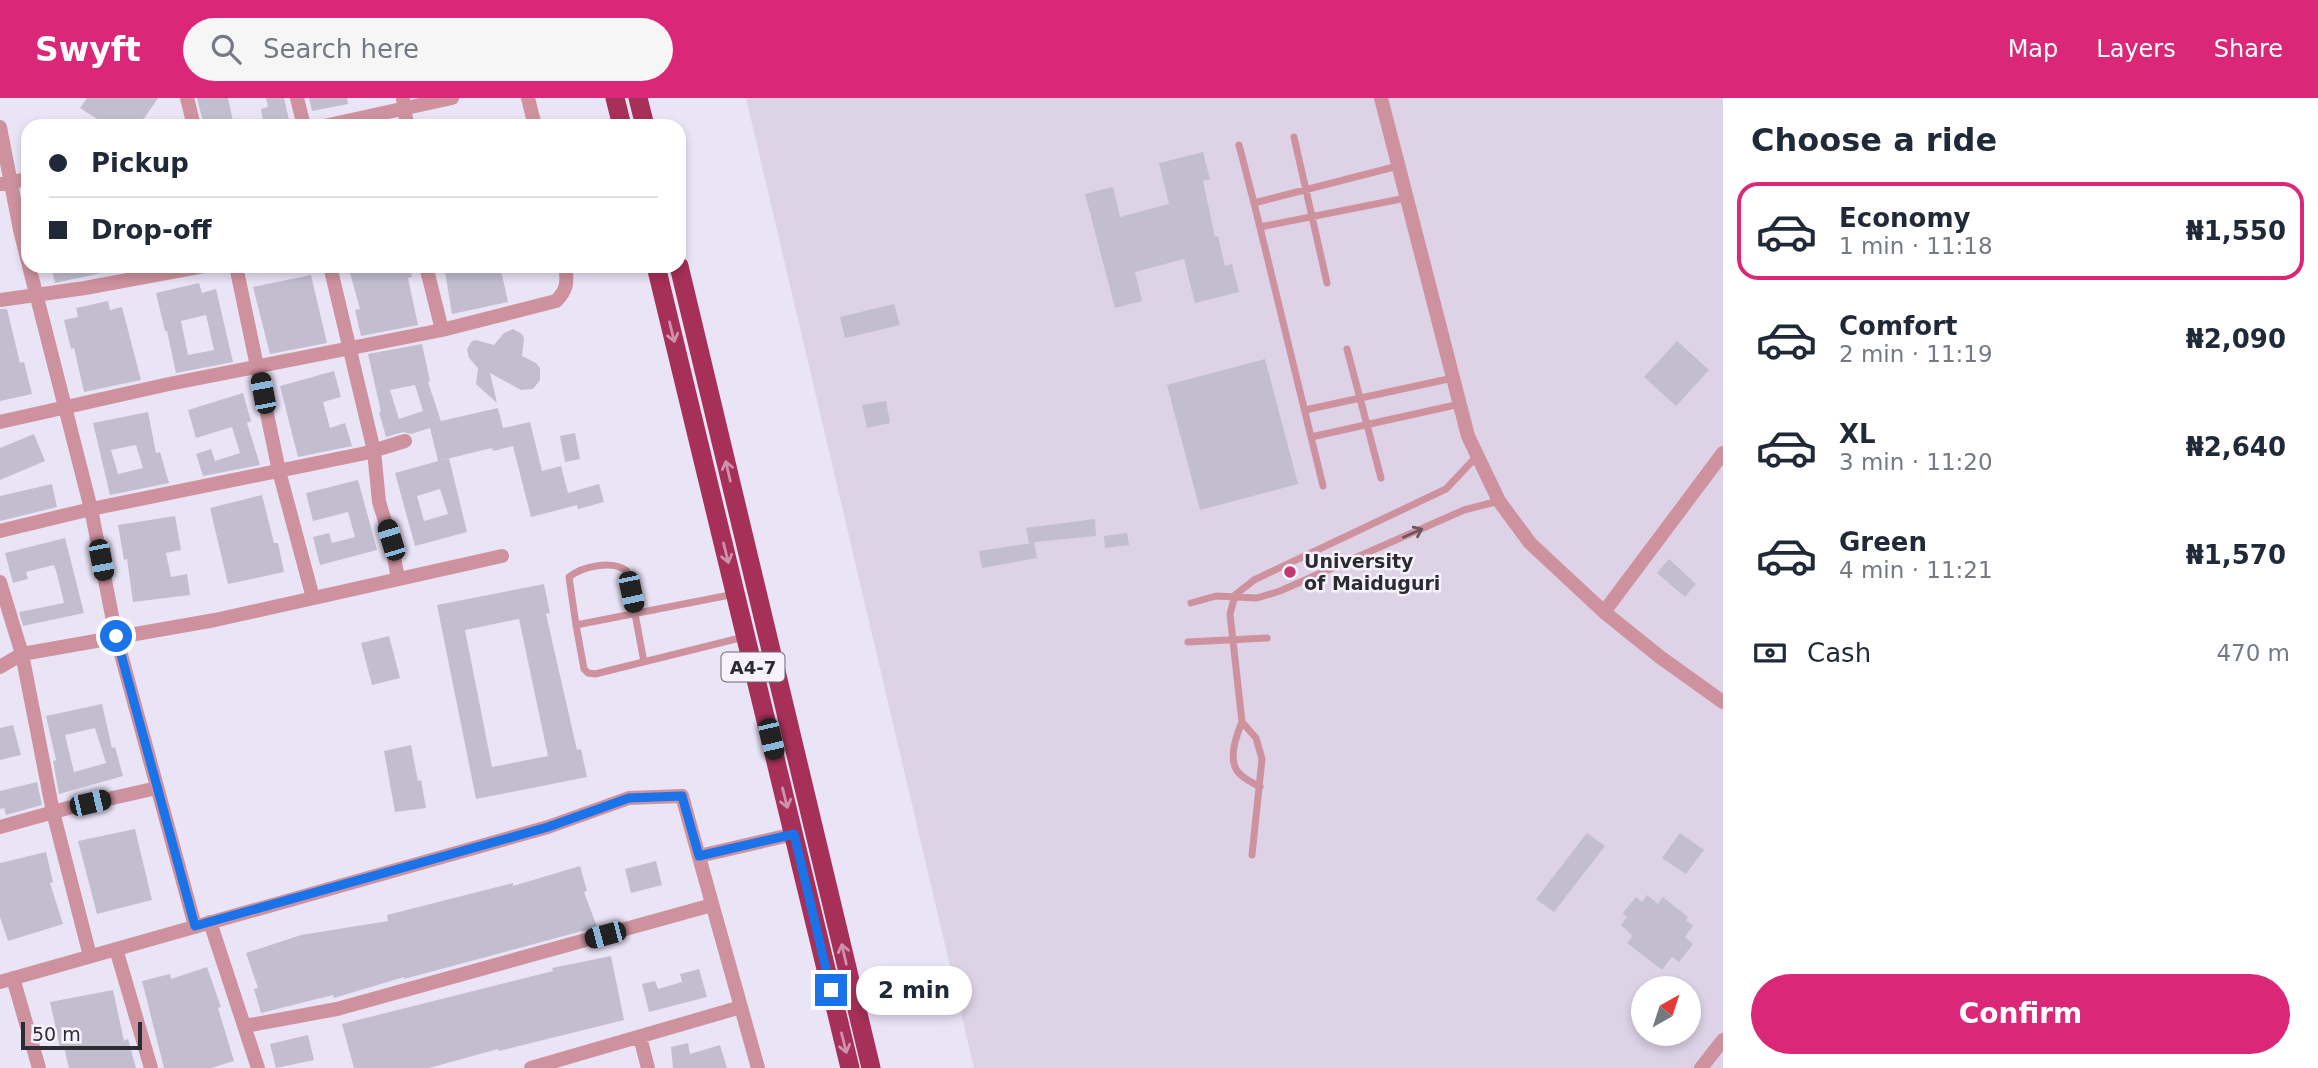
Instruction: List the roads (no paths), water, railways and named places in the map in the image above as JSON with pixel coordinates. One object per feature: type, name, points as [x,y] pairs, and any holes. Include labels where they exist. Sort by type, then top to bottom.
[{"type":"highway","points":[[615,98],[620,119]]},
{"type":"highway","points":[[638,98],[643,119]]},
{"type":"highway","name":"A4-7","points":[[658,273],[850,1068]]},
{"type":"highway","name":"A4-7","points":[[681,273],[871,1068]]},
{"type":"street","points":[[187,98],[192,119]]},
{"type":"street","points":[[298,98],[302,119]]},
{"type":"street","points":[[348,119],[404,103],[452,98]]},
{"type":"street","points":[[528,98],[533,119]]},
{"type":"street","points":[[1381,98],[1468,436],[1499,501],[1530,543],[1604,612],[1660,657],[1723,702]]},
{"type":"street","points":[[0,127],[6,182],[21,234]]},
{"type":"street","points":[[31,273],[91,509],[116,636],[157,788],[203,924],[245,1027],[257,1068]]},
{"type":"street","points":[[0,300],[166,273]]},
{"type":"street","points":[[238,273],[279,471],[313,598]]},
{"type":"street","points":[[332,273],[374,450],[379,502],[391,540],[398,579]]},
{"type":"street","points":[[428,273],[442,330]]},
{"type":"street","points":[[0,422],[348,347],[442,330],[556,301],[565,292],[566,273]]},
{"type":"street","points":[[0,531],[405,441]]},
{"type":"street","points":[[1604,612],[1723,453]]},
{"type":"street","points":[[0,667],[23,654],[215,620],[502,555]]},
{"type":"street","points":[[0,582],[23,654],[53,812],[90,956]]},
{"type":"street","points":[[0,827],[157,788]]},
{"type":"street","points":[[39,1068],[6,980],[548,827],[629,798],[682,796],[758,1068]]},
{"type":"street","points":[[699,856],[794,834]]},
{"type":"street","points":[[245,1027],[337,1009],[712,905]]},
{"type":"street","points":[[116,949],[151,1068]]},
{"type":"street","points":[[534,1068],[741,1007]]},
{"type":"street","points":[[640,1037],[648,1068]]},
{"type":"street","points":[[1701,1068],[1723,1040]]},
{"type":"lane","points":[[1294,137],[1327,284]]},
{"type":"lane","points":[[1239,145],[1323,486]]},
{"type":"lane","points":[[1254,203],[1398,166]]},
{"type":"lane","points":[[1260,227],[1406,198]]},
{"type":"lane","points":[[1346,349],[1381,478]]},
{"type":"lane","points":[[1305,410],[1453,378]]},
{"type":"lane","points":[[1311,437],[1460,404]]},
{"type":"lane","points":[[1260,787],[1238,773],[1234,760],[1234,739],[1242,722],[1230,614],[1235,596],[1254,580],[1446,489],[1477,456]]},
{"type":"lane","points":[[1191,603],[1216,596],[1257,598],[1280,591],[1464,510],[1499,501]]},
{"type":"lane","points":[[644,662],[627,571],[611,564],[575,572],[569,577],[584,669],[588,673],[595,674],[644,662],[746,636]]},
{"type":"lane","points":[[576,625],[735,594]]},
{"type":"lane","points":[[1188,642],[1267,638]]},
{"type":"lane","points":[[1242,722],[1256,738],[1262,759],[1252,855]]},
{"type":"place","name":"University of Maiduguri","points":[[1290,572]]}]
